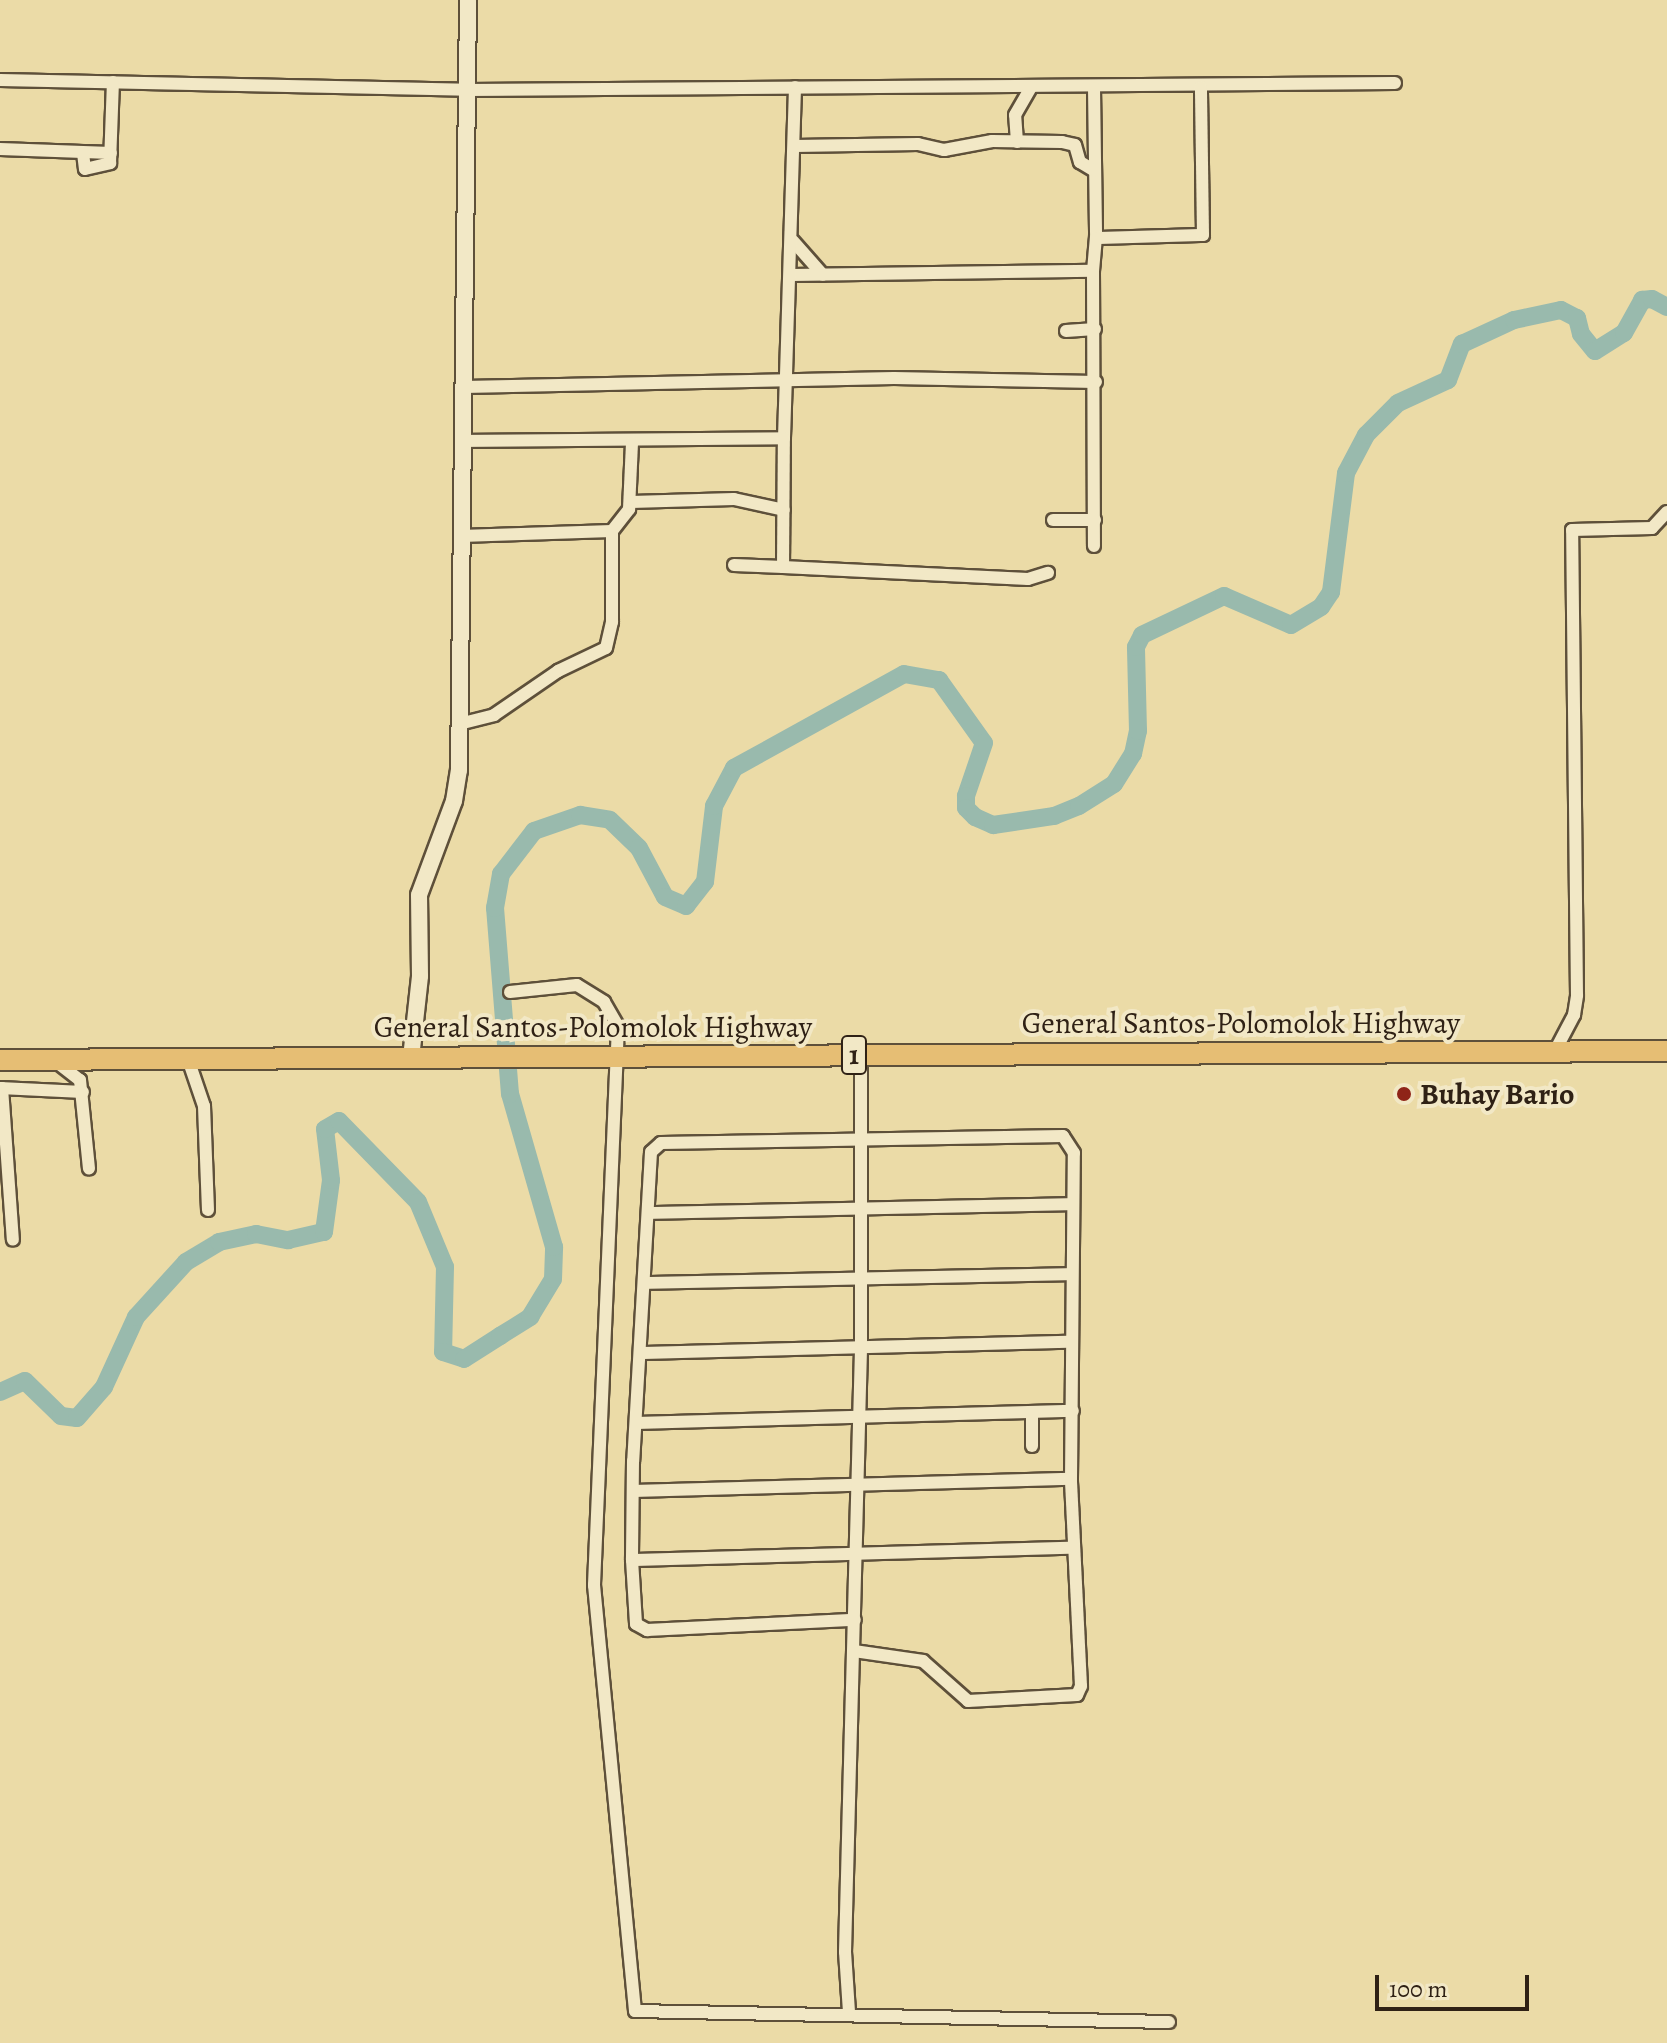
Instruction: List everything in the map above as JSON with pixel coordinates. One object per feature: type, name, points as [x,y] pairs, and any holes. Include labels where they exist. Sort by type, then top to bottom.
[{"type":"highway","name":"General Santos-Polomolok Highway","points":[[0,1060],[1667,1051]]},
{"type":"street","points":[[411,1058],[420,976],[419,895],[454,801],[459,724],[468,0]]},
{"type":"street","points":[[0,80],[467,90],[1094,88],[1395,83]]},
{"type":"street","points":[[0,149],[111,153],[113,82]]},
{"type":"street","points":[[783,567],[786,549],[784,438],[792,275],[795,87]]},
{"type":"street","points":[[1017,142],[1015,115],[1031,87]]},
{"type":"street","points":[[1096,238],[1203,235],[1201,87]]},
{"type":"street","points":[[1094,88],[1094,546]]},
{"type":"street","points":[[795,146],[918,144],[944,150],[1017,142],[1071,143],[1080,162],[1095,171]]},
{"type":"street","points":[[793,241],[823,275]]},
{"type":"street","points":[[792,275],[1093,271]]},
{"type":"street","points":[[1066,331],[1095,329]]},
{"type":"street","points":[[464,387],[786,383],[894,378],[1096,382]]},
{"type":"street","points":[[463,441],[632,442],[784,438]]},
{"type":"street","points":[[459,724],[494,715],[558,671],[606,648],[612,622],[612,531],[627,515],[631,502],[632,442]]},
{"type":"street","points":[[631,502],[734,499],[784,510]]},
{"type":"street","points":[[1555,1051],[1574,1015],[1577,995],[1572,530],[1652,528],[1667,512]]},
{"type":"street","points":[[1053,520],[1095,520]]},
{"type":"street","points":[[461,536],[612,531]]},
{"type":"street","points":[[786,549],[813,567]]},
{"type":"street","points":[[734,565],[1028,579],[1048,573]]},
{"type":"street","points":[[510,992],[563,984],[589,991],[613,1011],[620,1057],[594,1585],[635,2011],[849,2012],[1169,2022]]},
{"type":"street","points":[[852,1695],[861,1055]]},
{"type":"street","points":[[188,1059],[204,1106],[208,1210]]},
{"type":"street","points":[[54,1060],[80,1080],[89,1169]]},
{"type":"street","points":[[13,1240],[1,1088],[83,1092]]},
{"type":"street","points":[[852,1620],[641,1628],[633,1617],[633,1491],[651,1152],[656,1144],[860,1133],[1058,1133],[1072,1145],[1072,1548],[1081,1686],[1077,1695],[968,1701],[923,1661],[854,1651]]},
{"type":"street","points":[[649,1213],[1072,1204]]},
{"type":"street","points":[[644,1283],[1071,1274]]},
{"type":"street","points":[[640,1353],[1071,1342]]},
{"type":"street","points":[[636,1423],[1073,1411]]},
{"type":"street","points":[[1032,1413],[1032,1446]]},
{"type":"street","points":[[633,1491],[1071,1479]]},
{"type":"street","points":[[632,1560],[1072,1548]]},
{"type":"street","points":[[849,2012],[845,1891],[854,1651],[852,1620]]},
{"type":"waterway","points":[[0,1392],[25,1381],[61,1416],[77,1418],[104,1387],[136,1317],[186,1262],[219,1242],[256,1234],[288,1240],[324,1232],[331,1180],[325,1129],[339,1121],[418,1202],[445,1267],[443,1352],[464,1359],[530,1317],[553,1279],[554,1247],[510,1094],[495,908],[501,874],[534,831],[580,815],[610,820],[639,848],[665,897],[686,906],[705,882],[714,806],[734,768],[904,674],[939,680],[984,743],[966,796],[966,808],[975,817],[993,825],[1054,816],[1079,806],[1114,784],[1133,754],[1138,731],[1136,647],[1142,635],[1224,596],[1291,625],[1321,607],[1331,592],[1346,473],[1366,435],[1398,403],[1448,380],[1462,344],[1514,320],[1561,310],[1577,318],[1581,334],[1595,351],[1624,333],[1642,300],[1652,299],[1667,307]]},
{"type":"place","name":"Buhay Bario","points":[[1404,1094]]}]
